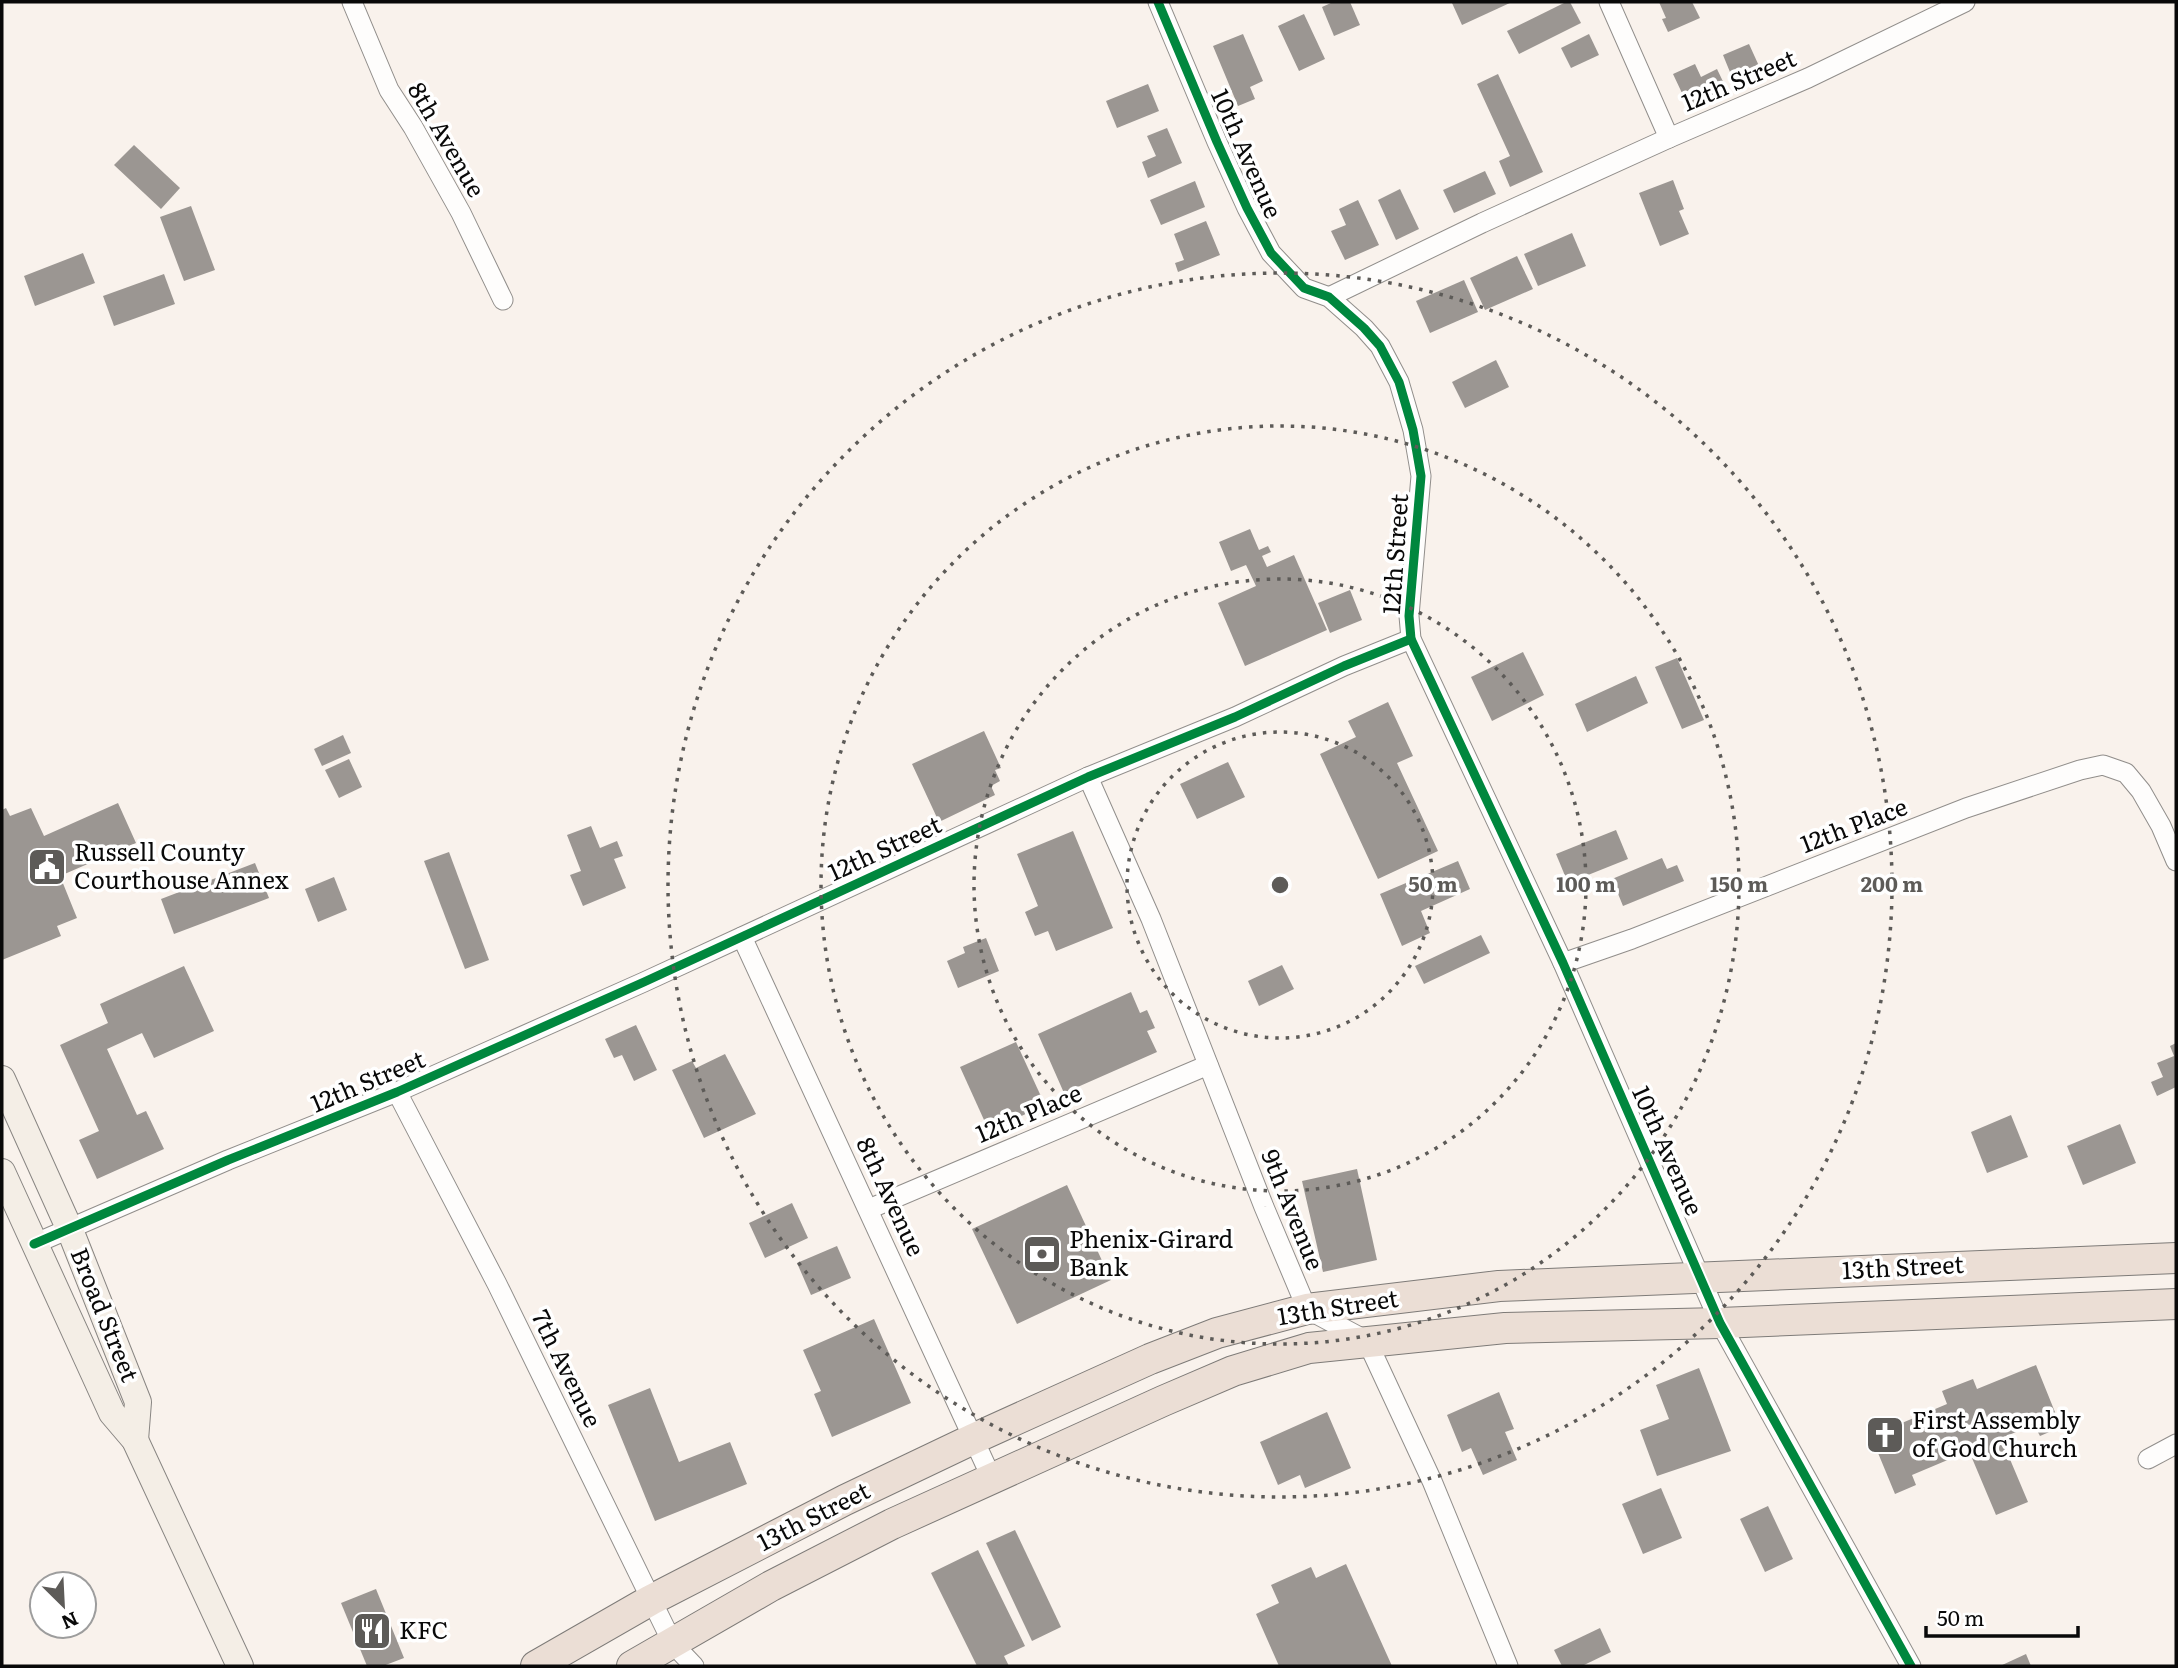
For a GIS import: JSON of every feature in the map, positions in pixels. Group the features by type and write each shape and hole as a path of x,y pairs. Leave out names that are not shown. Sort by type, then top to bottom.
{"main road":[{"name":"Broad Street","path":"2,1079 70,1230 138,1402 135,1440"},
{"name":"Broad Street","path":"2,1172 112,1413 135,1440 240,1666"},
{"name":"13th Street","path":"536,1666 651,1600 845,1500 973,1439 1150,1359 1217,1333 1307,1308 1499,1286 2176,1258"},
{"name":"13th Street","path":"632,1666 771,1586 884,1528 1233,1371 1309,1348 1505,1328 1720,1323 2176,1304"}],"street":[{"name":"8th Avenue","path":"352,2 389,90 413,127 461,214 503,300"},
{"path":"1609,2 1669,138"},
{"name":"12th Street","path":"34,1244 228,1160 397,1092 1088,777 1235,717 1344,666 1411,639 1409,617 1421,476 1413,430 1399,382 1380,346 1329,297 1669,138 1808,78 1965,2"},
{"name":"10th Avenue","path":"1166,4 1242,197 1271,253 1304,288 1329,297"},
{"name":"10th Avenue","path":"1411,639 1563,962 1720,1323 1911,1666"},
{"name":"12th Place","path":"1563,962 1632,939 1992,799 2080,769 2103,765 2126,773 2141,791 2161,826 2176,861"},
{"name":"9th Avenue","path":"1088,777 1151,919 1307,1308 1367,1341"},
{"name":"8th Avenue","path":"742,937 992,1479"},
{"name":"12th Place","path":"869,1209 1208,1065"},
{"name":"7th Avenue","path":"397,1092 497,1284 673,1644 694,1666"},
{"path":"1367,1341 1432,1481 1508,1666"},
{"path":"2148,1459 2176,1444"}],"building":[{"path":"1333,2 1350,2 1360,25 1334,36 1322,7"},
{"path":"1512,2 1462,25 1452,3"},
{"path":"1570,2 1581,23 1519,54 1507,31"},
{"path":"1659,2 1692,2 1700,18 1668,32 1662,19 1666,18"},
{"path":"1304,14 1325,59 1299,71 1278,26"},
{"path":"1243,34 1263,81 1250,87 1255,99 1238,106 1213,46"},
{"path":"1589,34 1599,55 1571,68 1561,48"},
{"path":"1749,44 1759,66 1732,77 1723,55"},
{"path":"1695,64 1701,77 1717,69 1728,92 1690,110 1673,74"},
{"path":"1498,74 1543,172 1510,187 1499,161 1510,156 1477,84"},
{"path":"1148,84 1159,111 1117,128 1106,101"},
{"path":"1167,128 1182,163 1148,178 1142,162 1156,156 1147,136"},
{"path":"134,145 180,188 161,209 114,165"},
{"path":"1485,171 1496,194 1454,213 1443,190"},
{"path":"1673,180 1684,209 1679,211 1689,234 1660,246 1639,193"},
{"path":"1195,181 1205,207 1161,225 1150,200"},
{"path":"1400,189 1419,229 1396,240 1378,200"},
{"path":"1358,200 1379,245 1345,260 1331,231 1346,225 1339,209"},
{"path":"191,206 215,270 184,281 160,217"},
{"path":"1206,221 1220,255 1178,272 1175,263 1184,260 1174,234"},
{"path":"1572,233 1586,266 1538,286 1524,254"},
{"path":"83,253 95,283 35,306 24,276"},
{"path":"1517,256 1533,289 1485,310 1470,278"},
{"path":"164,274 175,304 114,326 103,296"},
{"path":"1464,280 1478,312 1430,333 1416,301"},
{"path":"1496,360 1509,387 1465,408 1452,382"},
{"path":"1250,529 1259,550 1268,546 1271,552 1262,556 1267,567 1294,555 1327,630 1245,666 1218,603 1256,586 1246,565 1231,571 1219,542"},
{"path":"1350,590 1362,620 1330,633 1318,603"},
{"path":"1523,652 1544,695 1492,721 1471,677"},
{"path":"1677,658 1704,720 1682,729 1655,667"},
{"path":"1636,676 1648,703 1587,732 1575,704"},
{"path":"1388,702 1413,756 1397,763 1438,851 1378,879 1320,754 1356,737 1348,721"},
{"path":"984,731 1001,768 995,770 1000,781 991,786 995,795 939,822 912,764"},
{"path":"343,735 351,753 322,766 314,749"},
{"path":"349,759 362,787 339,798 325,770"},
{"path":"1228,762 1245,797 1197,819 1180,784"},
{"path":"118,803 136,843 60,876 77,918 57,926 61,936 2,960 2,810 6,808 10,816 31,808 44,836"},
{"path":"591,826 600,848 617,841 623,856 614,859 626,888 583,906 570,875 581,871 567,835"},
{"path":"1616,830 1628,859 1568,883 1556,854"},
{"path":"1073,831 1113,928 1056,951 1048,931 1035,936 1025,912 1038,906 1017,854"},
{"path":"449,852 489,960 465,969 424,861"},
{"path":"1662,858 1667,869 1677,865 1684,881 1623,906 1612,879"},
{"path":"1458,861 1470,889 1421,911 1430,933 1402,946 1380,894"},
{"path":"255,863 269,898 174,934 161,899"},
{"path":"334,877 347,910 318,922 305,889"},
{"path":"1481,935 1490,953 1424,984 1415,966"},
{"path":"986,938 999,971 958,988 947,961 965,953 963,947"},
{"path":"1282,965 1294,989 1259,1006 1248,981"},
{"path":"184,966 214,1031 154,1058 142,1033 107,1049 137,1115 146,1111 164,1149 97,1179 79,1140 99,1131 60,1045 108,1023 100,1004"},
{"path":"1131,992 1140,1013 1147,1010 1155,1028 1147,1031 1157,1052 1064,1093 1038,1034"},
{"path":"636,1025 657,1070 634,1081 622,1055 614,1058 605,1039"},
{"path":"1016,1042 1045,1105 989,1131 960,1067"},
{"path":"2176,1043 2176,1087 2157,1096 2151,1082 2163,1077 2157,1063 2174,1056 2170,1046"},
{"path":"725,1054 756,1114 704,1138 672,1070 692,1061 696,1068"},
{"path":"2011,1115 2028,1157 1987,1173 1971,1132"},
{"path":"2120,1124 2136,1163 2083,1185 2067,1146"},
{"path":"1357,1169 1377,1260 1323,1272 1302,1181"},
{"name":"Phenix-Girard Bank","path":"1067,1185 1111,1280 1017,1324 972,1229"},
{"path":"792,1203 808,1238 765,1258 749,1223"},
{"path":"837,1246 851,1278 811,1295 797,1263"},
{"path":"874,1319 911,1403 832,1437 814,1394 821,1391 803,1350"},
{"path":"2036,1365 2061,1427 2040,1436 2034,1425 2001,1438 2028,1502 1996,1515 1969,1451 1912,1475 1916,1485 1895,1494 1871,1436 1947,1404 1942,1391 1973,1379 1977,1389"},
{"path":"1699,1368 1731,1451 1657,1476 1640,1430 1669,1419 1656,1385"},
{"path":"650,1388 679,1462 730,1442 747,1484 655,1521 608,1405"},
{"path":"1499,1392 1514,1429 1505,1432 1517,1460 1483,1475 1471,1448 1462,1452 1447,1415"},
{"path":"1327,1412 1351,1468 1305,1488 1300,1475 1278,1485 1260,1442"},
{"path":"1661,1488 1682,1538 1643,1554 1622,1504"},
{"path":"1768,1506 1793,1559 1765,1572 1740,1519"},
{"path":"1015,1530 1061,1627 1032,1641 986,1543"},
{"path":"978,1550 1025,1646 1004,1656 1009,1666 977,1666 931,1573"},
{"path":"1346,1564 1392,1666 1279,1666 1256,1614 1279,1603 1271,1585 1311,1567 1316,1578"},
{"name":"KFC","path":"376,1589 404,1658 383,1666 367,1666 341,1603"},
{"path":"1600,1628 1611,1652 1582,1666 1562,1666 1554,1650"},
{"path":"2026,1654 2031,1666 2000,1666"}],"cycle path":[{"path":"1158,2 1217,142 1271,253 1304,288 1329,297 1364,328 1380,346 1399,382 1413,430 1421,476 1409,616 1411,639 1563,963 1720,1323 1911,1666"},
{"path":"34,1244 228,1160 397,1092 644,982 1088,777 1235,717 1344,666 1411,639"}],"place":[{"name":"Russell County Courthouse Annex","path":"47,867"},
{"name":"Phenix-Girard Bank","path":"1042,1254"},
{"name":"First Assembly of God Church","path":"1885,1435"},
{"name":"KFC","path":"372,1631"}]}
